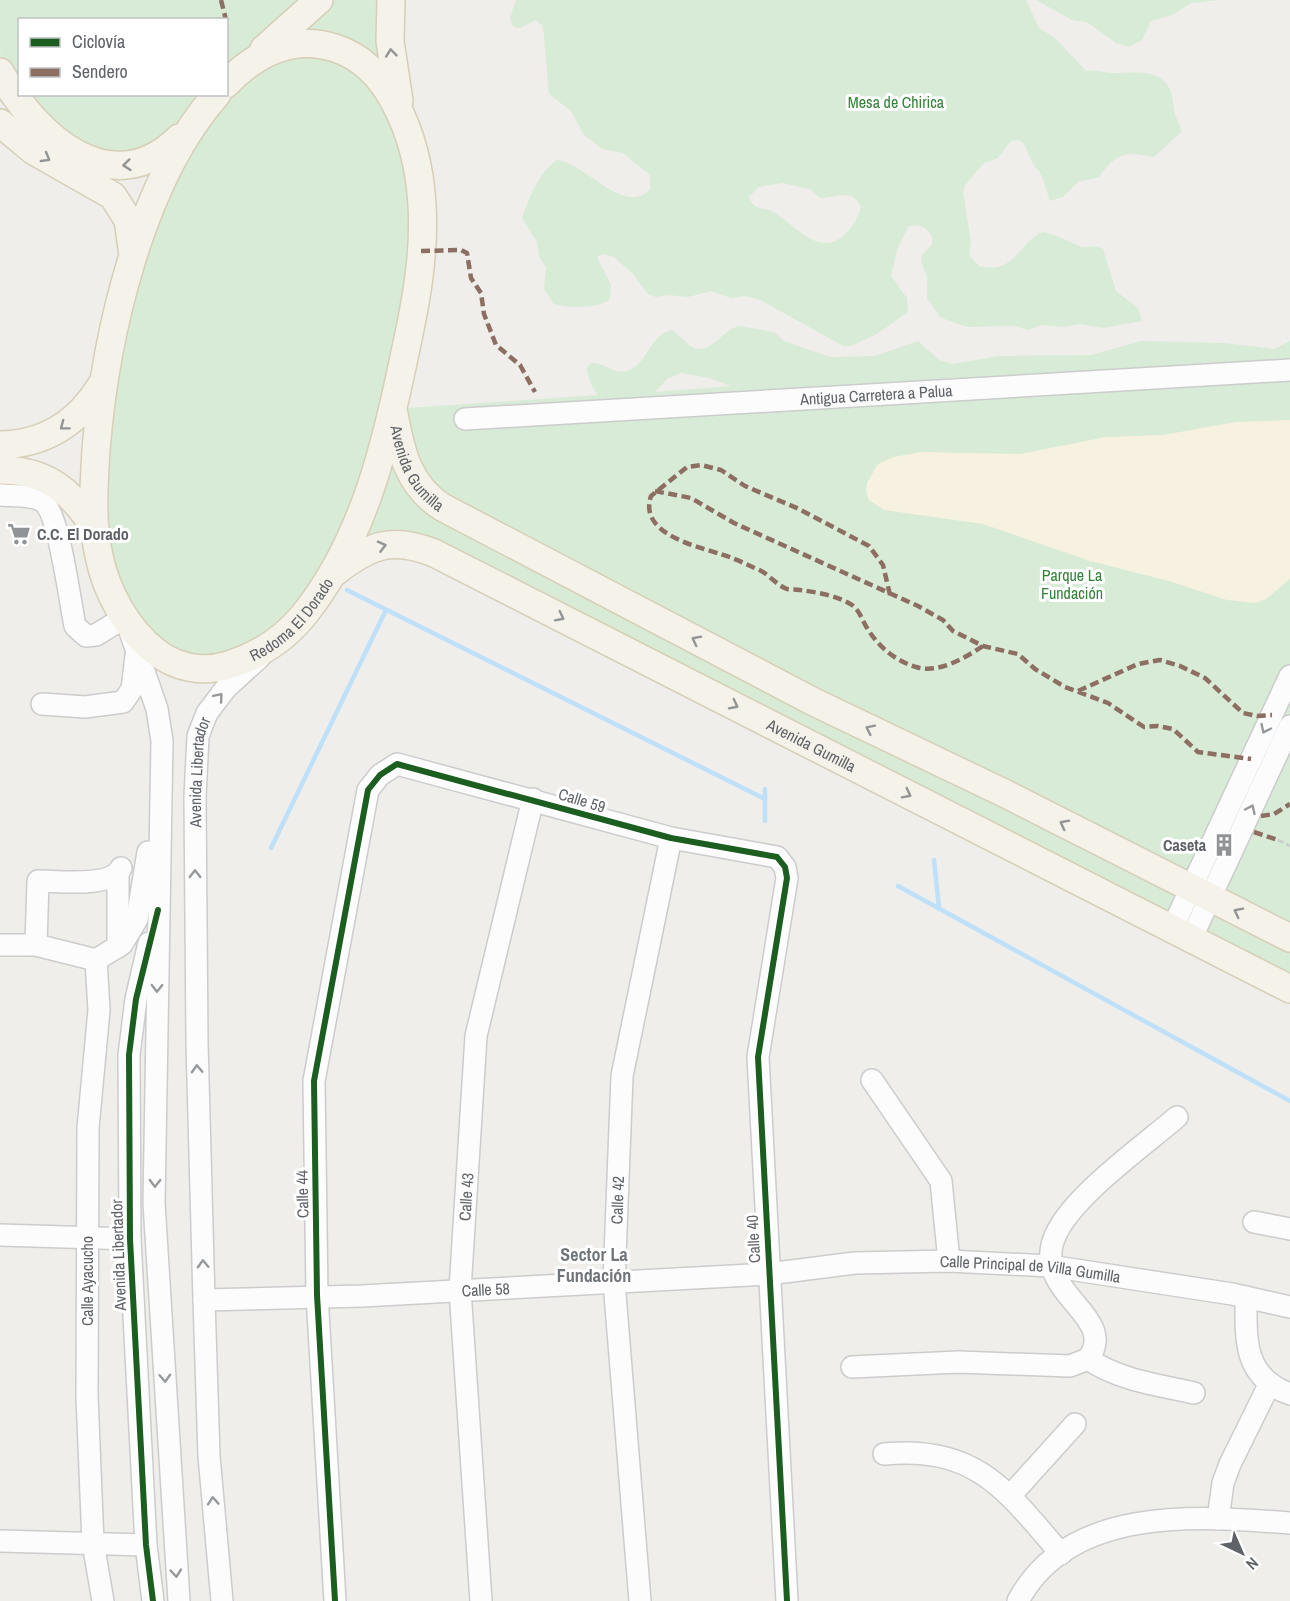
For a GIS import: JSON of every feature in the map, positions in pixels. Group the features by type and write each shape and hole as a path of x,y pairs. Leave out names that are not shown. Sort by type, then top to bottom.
{"main road":[{"path":"252,60 319,0"},
{"path":"391,0 392,64 396,89 408,131"},
{"name":"Redoma El Dorado","path":"215,96 193,124 165,175 134,260 103,383 94,486 99,557 105,576 125,617 157,653 194,669 221,667 269,647 291,628 332,574 369,491 393,409 410,329 422,238 420,182 408,131 387,88 362,61 341,50 321,45 301,44 282,47 252,60 228,82"},
{"path":"0,72 22,106 51,135 76,153 104,165 128,166 158,156 193,124"},
{"path":"0,123 34,151 113,196 128,220 134,260"},
{"path":"0,445 30,443 57,432 92,401 103,383"},
{"name":"Avenida Gumilla","path":"393,409 403,459 410,474 425,494 442,507 804,696 1290,938"},
{"path":"0,470 32,473 52,481 76,501 96,530"},
{"name":"Avenida Gumilla","path":"332,574 364,551 381,545 407,544 434,554 1290,989"}],"street":[{"name":"Antigua Carretera a Palua","path":"465,419 1290,370"},
{"path":"0,495 41,500 49,508 58,536 75,626 80,632 86,636 96,635 125,617"},
{"name":"Avenida Libertador","path":"125,617 159,723 162,741 154,1203 179,1601"},
{"name":"Avenida Libertador","path":"222,1601 209,1456 196,1043 195,797 198,736 214,701 291,628"},
{"path":"42,704 85,707 123,702 132,689 136,652"},
{"path":"1181,934 1290,676"},
{"path":"1200,893 1290,726"},
{"name":"Calle 59","path":"368,790 380,775 397,764 533,799 601,821 671,838 777,857 785,867 787,878"},
{"path":"0,945 36,945 96,960 122,944 137,919 144,889 150,828 161,784"},
{"name":"Calle 44","path":"335,1601 317,1295 314,1081 368,790"},
{"name":"Calle 43","path":"481,1601 460,1290 476,1036 533,799"},
{"name":"Calle 42","path":"640,1601 614,1282 622,1076 671,838"},
{"path":"36,945 38,881 101,881 119,870 118,947"},
{"name":"Calle 40","path":"787,878 758,1057 787,1601"},
{"name":"Avenida Libertador","path":"153,1601 146,1545 130,1239 129,1055 138,990 158,910"},
{"name":"Calle Ayacucho","path":"96,960 99,1010 88,1128 87,1396 93,1543 103,1601"},
{"path":"872,1080 941,1181 949,1261"},
{"path":"852,1367 958,1362 1070,1366 1088,1359 1095,1342 1094,1327 1086,1314 1064,1291 1050,1266 1055,1236 1078,1205 1177,1117"},
{"path":"1254,1222 1290,1229"},
{"path":"0,1235 130,1239"},
{"name":"Calle Principal de Villa Gumilla","path":"768,1274 855,1263 949,1261 1050,1266 1246,1297 1290,1308"},
{"name":"Calle 58","path":"204,1300 317,1295 362,1296 768,1274"},
{"path":"1246,1297 1248,1348 1255,1366 1269,1385 1290,1394"},
{"path":"1088,1359 1102,1369 1118,1375 1194,1393"},
{"path":"1218,1519 1223,1483 1230,1464 1269,1385"},
{"path":"1010,1496 1075,1424"},
{"path":"885,1454 914,1451 966,1464 993,1480 1010,1496 1061,1554"},
{"path":"1018,1601 1038,1572 1061,1554 1097,1533 1136,1522 1218,1519 1290,1523"},
{"path":"0,1541 146,1545"}],"path":[{"path":"1278,840 1290,846"}],"green space":[{"path":"0,0 319,0 269,46 321,0 390,0 391,63 403,119 375,71 350,53 319,43 286,44 271,49 253,59 228,83 228,18 18,18 18,96 216,96 182,137 166,151 138,164 118,167 104,165 58,142 17,101 1,73"},
{"name":"Mesa de Chirica","path":"516,0 1026,0 1039,28 1056,39 1086,71 1147,73 1163,80 1172,96 1181,132 1154,157 1123,155 1110,164 1099,177 1078,182 1063,197 1050,201 1041,174 1033,164 1024,144 1019,140 1011,141 998,158 984,163 965,185 963,192 971,241 969,255 979,266 1002,266 1035,236 1043,232 1084,247 1101,248 1116,291 1138,308 1142,321 1103,328 1079,324 1065,327 1042,325 1028,330 1014,326 967,327 947,320 940,317 927,298 927,276 921,262 922,255 932,244 932,237 923,227 917,225 909,226 898,247 891,276 907,298 908,312 877,334 851,346 843,346 760,300 746,296 731,298 711,291 688,297 669,295 655,297 648,294 633,274 614,257 603,254 597,257 611,285 610,299 599,305 583,307 554,304 544,289 546,268 539,256 537,242 522,218 531,194 545,171 557,160 568,163 617,193 629,197 640,196 650,189 650,175 623,153 602,149 584,135 571,111 549,94 543,26 536,20 520,28 513,27 510,18","holes":["782,183 810,189 820,198 849,196 861,207 850,229 835,241 825,243 808,237 775,213 753,205 749,197 759,187"]},
{"path":"1036,0 1220,0 1191,3 1172,15 1151,21 1142,40 1129,47 1116,43 1087,22 1072,20"},
{"path":"339,54 393,109 418,237 356,514 279,634 195,664 129,614 99,516 130,286 208,111 224,96 228,96 228,92 266,57"},
{"name":"Parque La Fundación","path":"739,326 774,332 784,341 830,357 875,356 918,341 939,360 953,364 998,356 1091,355 1141,341 1224,343 1274,349 1290,341 1290,938 442,507 393,409 598,395 588,376 587,368 591,363 601,364 622,372 627,371 640,362 653,343 664,333 672,330 690,346 697,349 710,346","holes":["681,373 709,378 731,386 655,392 667,379"]},
{"path":"389,435 407,474 1189,889 1171,927 468,568 350,547"},
{"path":"1211,900 1290,941 1290,987 1193,938"}],"sand":[{"path":"1290,420 1290,579 1265,600 1255,603 1227,600 1169,581 1090,561 983,524 884,510 869,500 866,492 867,483 878,464 893,457 922,452 1020,454 1106,437 1163,435 1236,422"}],"waterway":[{"path":"347,590 765,799"},
{"path":"271,848 386,610"},
{"path":"765,789 765,821"},
{"path":"934,860 939,908"},
{"path":"898,886 1290,1101"}],"marked path":[{"path":"221,0 226,18"},
{"path":"421,251 461,250 467,253 471,278 481,293 484,314 496,345 520,365 535,392"},
{"path":"890,595 883,565 869,546 799,509 745,486 721,470 701,465 687,467 651,496 649,510 654,522 664,531 677,539 732,558 761,571 787,589 820,593 847,602 857,610 871,635 882,647 894,657 908,664 924,669 942,667 960,660 983,646"},
{"path":"655,491 691,498 734,523 918,606 943,620 953,631 983,646 1018,654 1035,669 1065,687 1108,703 1144,727 1158,726 1173,729 1198,752 1251,759"},
{"path":"1078,691 1138,664 1160,660 1180,666 1205,678 1243,713 1257,716 1272,715"},
{"path":"1261,816 1274,814 1290,804"},
{"path":"1254,832 1278,840"}],"cycle path":[{"path":"335,1601 317,1295 314,1081 368,790 380,775 397,764 671,838 777,857 785,867 787,878 758,1057 787,1601"},
{"path":"153,1601 146,1545 130,1239 129,1055 136,999 158,910"}],"place":[{"name":"C.C. El Dorado","path":"19,534"},
{"name":"Caseta","path":"1224,845"}],"district":[{"name":"Sector La Fundación","path":"594,1264"}]}
